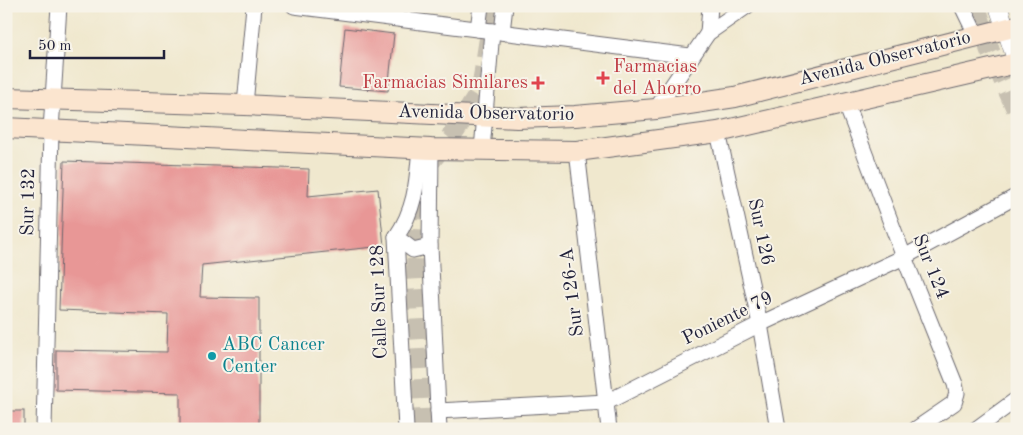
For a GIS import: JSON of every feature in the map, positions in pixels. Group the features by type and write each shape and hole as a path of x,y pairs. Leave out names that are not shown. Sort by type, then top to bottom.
{"main road":[{"name":"Avenida Observatorio","path":"6,98 245,105 484,116 575,116 656,110 735,97 1011,28"},
{"name":"Avenida Observatorio","path":"6,128 425,148 577,150 718,132 846,104 1017,62"}],"street":[{"name":"Sur 132","path":"44,429 51,130 59,6"},
{"path":"245,105 254,6"},
{"path":"294,6 690,56"},
{"path":"481,6 492,31 482,150"},
{"path":"492,31 502,32 505,6"},
{"path":"708,33 710,6"},
{"path":"656,110 690,56 708,33 747,6"},
{"path":"962,6 976,37"},
{"path":"998,6 1011,28 1017,62"},
{"name":"Sur 124","path":"846,104 957,393 954,403 916,429"},
{"name":"Sur 126","path":"718,132 760,324 778,429"},
{"path":"425,148 439,429"},
{"name":"Calle Sur 128","path":"406,429 396,236 407,220 412,205 425,148"},
{"name":"Sur 126-A","path":"577,150 609,429"},
{"name":"Poniente 79","path":"438,411 607,402 760,324 904,257 1017,196"},
{"path":"396,236 413,250 430,246"},
{"path":"976,429 1017,400"}],"building":[{"path":"345,28 394,34 388,91 339,87"},
{"path":"64,161 309,169 308,196 378,189 384,246 202,265 200,297 259,298 259,429 180,429 180,393 56,390 56,350 167,352 168,314 59,310"},
{"path":"6,411 24,411 24,429 6,429"}],"tunnel":[{"path":"424,429 416,272 419,198 423,177 430,162 456,130 481,90 494,6"},
{"path":"976,6 990,51 1017,111"}],"place":[{"name":"Farmacias del Ahorro","path":"603,78"},
{"name":"Farmacias Similares","path":"538,83"},
{"name":"ABC Cancer Center","path":"212,356"}]}
